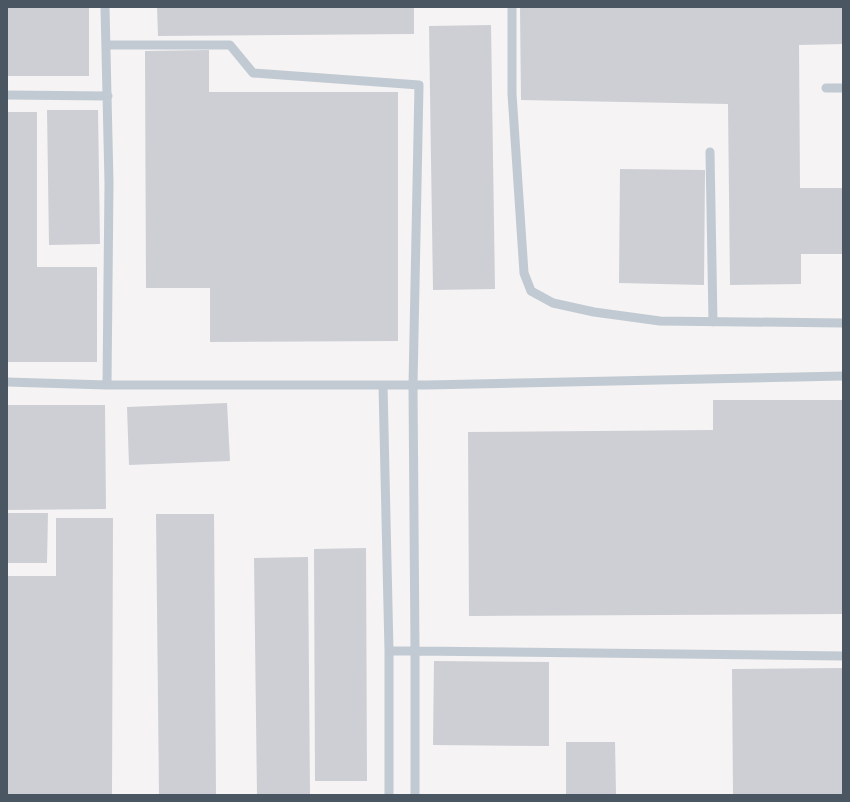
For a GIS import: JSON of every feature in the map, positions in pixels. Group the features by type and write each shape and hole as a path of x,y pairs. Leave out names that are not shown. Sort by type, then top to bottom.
{"lane":[{"path":"105,7 109,191 107,385"},
{"path":"512,7 512,94 524,273 531,291 553,303 594,312 660,322 843,323"},
{"path":"106,45 230,45 253,73 419,85 413,385 415,795"},
{"path":"826,88 843,88"},
{"path":"7,95 108,96"},
{"path":"710,152 713,322"},
{"path":"7,382 107,385 427,385 843,376"},
{"path":"383,385 389,651 389,795"},
{"path":"389,651 843,656"}],"building":[{"path":"7,7 89,7 89,76 7,76"},
{"path":"157,7 414,7 414,34 158,36"},
{"path":"520,7 843,7 843,44 799,45 800,188 843,188 843,254 801,254 801,284 730,285 728,104 521,100"},
{"path":"491,25 495,289 433,290 429,26"},
{"path":"209,50 209,92 398,92 398,341 210,342 210,288 146,288 145,51"},
{"path":"47,110 98,110 100,244 49,245"},
{"path":"7,112 37,112 37,267 97,267 97,362 7,362"},
{"path":"620,169 705,170 704,285 619,283"},
{"path":"713,400 843,400 843,614 469,616 468,432 713,430"},
{"path":"227,403 230,461 129,465 127,407"},
{"path":"7,405 105,405 106,509 7,510"},
{"path":"7,513 48,513 47,563 7,563"},
{"path":"156,514 214,514 216,795 159,795"},
{"path":"56,518 113,518 112,795 8,795 8,576 56,576"},
{"path":"366,548 367,781 315,781 314,549"},
{"path":"308,557 310,795 257,795 254,558"},
{"path":"434,661 549,662 549,746 433,745"},
{"path":"843,668 843,795 733,795 732,669"},
{"path":"566,742 615,742 616,795 566,795"}]}
